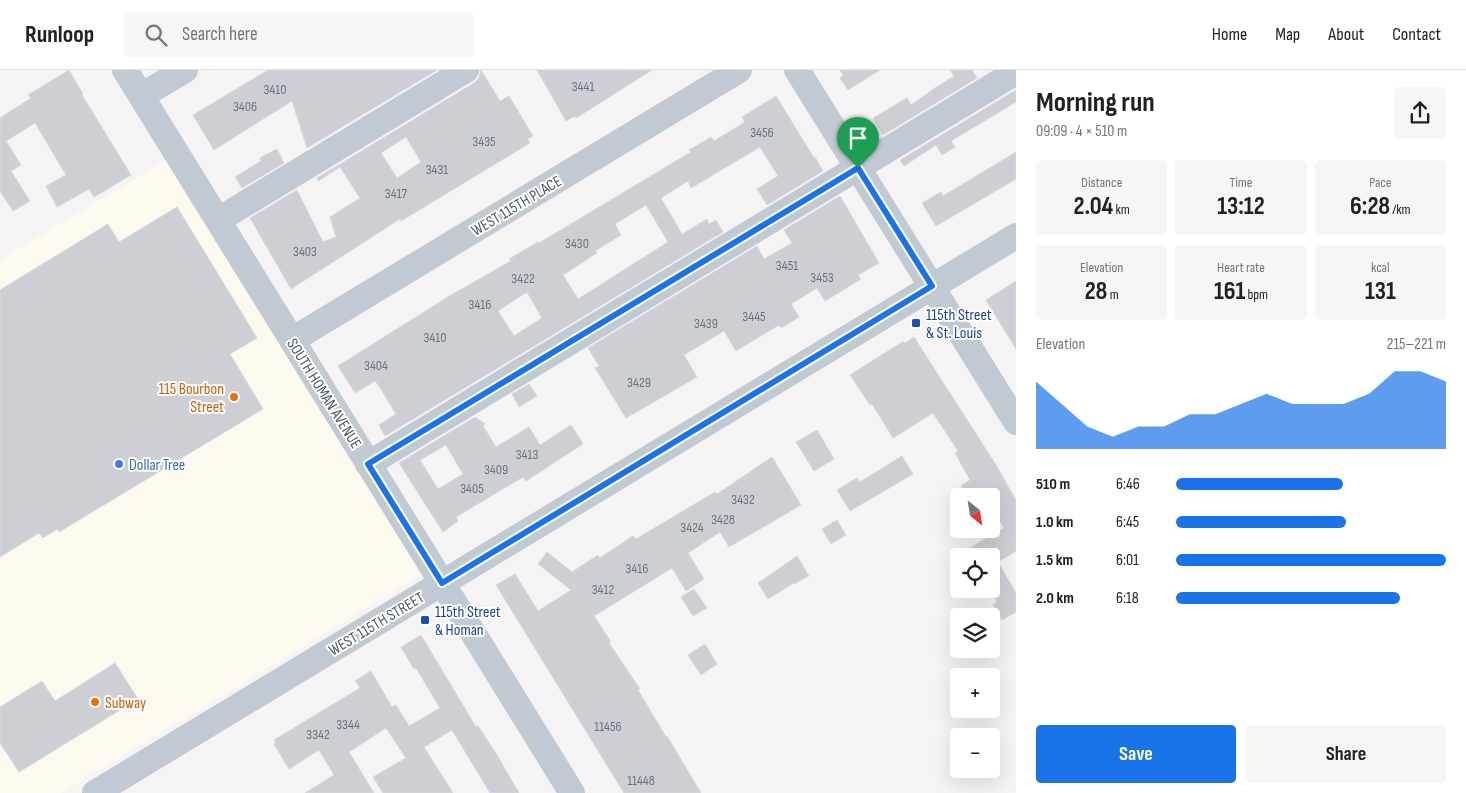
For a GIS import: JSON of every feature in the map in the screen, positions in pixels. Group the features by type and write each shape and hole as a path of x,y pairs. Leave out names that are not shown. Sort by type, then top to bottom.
{"street":[{"name":"SOUTH HOMAN AVENUE","path":"125,70 572,793"},
{"path":"141,96 184,70"},
{"path":"218,220 466,70"},
{"name":"WEST 115TH PLACE","path":"292,340 739,70"},
{"path":"797,70 1016,422"},
{"path":"368,464 1016,72"},
{"name":"WEST 115TH STREET","path":"95,793 1016,236"}],"shaded area":[{"path":"173,156 423,574 62,793 0,793 0,260"}],"building":[{"path":"69,70 82,95 131,175 94,197 89,189 57,207 46,186 66,175 35,123 6,141 21,165 11,171 30,201 13,211 0,191 0,118 31,98 28,95"},
{"path":"268,70 437,70 307,148 292,101 214,150 193,115"},
{"path":"481,70 500,101 509,96 533,136 528,139 530,143 401,221 400,219 291,289 250,218 297,190 323,242 336,237 330,217 360,198 340,167 318,181 317,178 474,83 479,78","holes":["406,137 421,162 397,178 381,153"]},
{"path":"537,70 652,70 576,118 575,116 566,121"},
{"path":"840,70 880,70 848,90 840,78 843,75"},
{"path":"950,70 972,70 977,78 883,135 873,118 907,98 911,105 954,76"},
{"path":"1016,90 1016,102 951,141 955,147 942,155 936,145 904,166 900,160"},
{"path":"776,96 823,171 767,205 757,189 778,176 760,147 691,188 688,181 661,198 682,234 707,219 709,224 716,220 723,232 385,436 379,425 396,414 379,386 375,381 355,393 338,366 451,295 511,261 509,259 691,152 689,150 711,137 714,141 745,122 742,117","holes":["646,205 668,242 578,299 563,275 597,253 595,251 621,235 615,224","527,292 542,318 514,336 498,311"]},
{"path":"277,149 284,163 242,188 235,177 261,161 260,158"},
{"path":"1016,152 1016,179 936,226 922,203 941,192 943,196"},
{"path":"840,196 879,263 858,275 861,279 825,301 817,288 791,304 799,317 781,328 779,325 736,351 724,331 684,355 697,377 626,418 595,368 599,366 588,348 757,246 764,259 792,243 784,230"},
{"path":"177,207 257,338 230,354 263,409 59,532 57,529 43,538 39,533 0,557 0,290 108,224 119,242"},
{"path":"1016,281 1016,349 986,300"},
{"path":"914,337 996,465 1016,500 1016,551 1000,561 1000,548 970,548 987,538 1000,538 1000,530 1004,528 1000,522 1000,488 962,488 961,486 970,480 955,453 958,451 933,413 893,438 872,404 870,405 850,375 904,341 905,343"},
{"path":"529,384 537,396 519,407 512,394"},
{"path":"475,417 485,424 483,426 496,447 529,427 540,445 571,425 583,444 526,481 523,477 456,517 458,521 443,532 399,463","holes":["446,445 463,474 438,489 420,460"]},
{"path":"817,430 834,459 814,471 796,442"},
{"path":"902,456 913,474 850,511 837,490 857,478 860,482"},
{"path":"772,457 801,505 729,547 720,532 688,553 704,579 686,591 672,568 594,616 611,642 609,643 640,689 638,690 701,793 624,793 496,585 515,574 538,611 571,590 538,564 547,552 572,572 598,555 600,558 633,536 636,539 715,492 717,494"},
{"path":"837,520 846,535 831,544 822,529"},
{"path":"797,556 809,576 768,599 758,583"},
{"path":"1000,565 1016,593 1016,612 1002,620 1000,608 995,608 993,605 997,602 994,598 1000,598"},
{"path":"694,589 707,608 693,616 681,597"},
{"path":"421,635 476,727 478,726 497,755 519,793 490,793 452,730 424,747 453,793 383,793 373,777 406,758 386,728 349,752 374,793 305,793 334,775 319,750 289,769 274,744 276,743 274,740 360,688 355,681 371,671 392,707 396,705 409,726 440,708 401,647"},
{"path":"705,644 717,664 701,675 688,655"},
{"path":"115,663 138,699 19,772 0,743 0,707 42,681 55,701"}],"place":[{"name":"115th Street & St. Louis","path":"916,323"},
{"name":"115 Bourbon Street","path":"234,397"},
{"name":"Dollar Tree","path":"119,464"},
{"name":"115th Street & Homan","path":"425,620"},
{"name":"Subway","path":"95,702"}],"route":[{"path":"858,168 932,286 442,583 368,464 858,168"}]}
